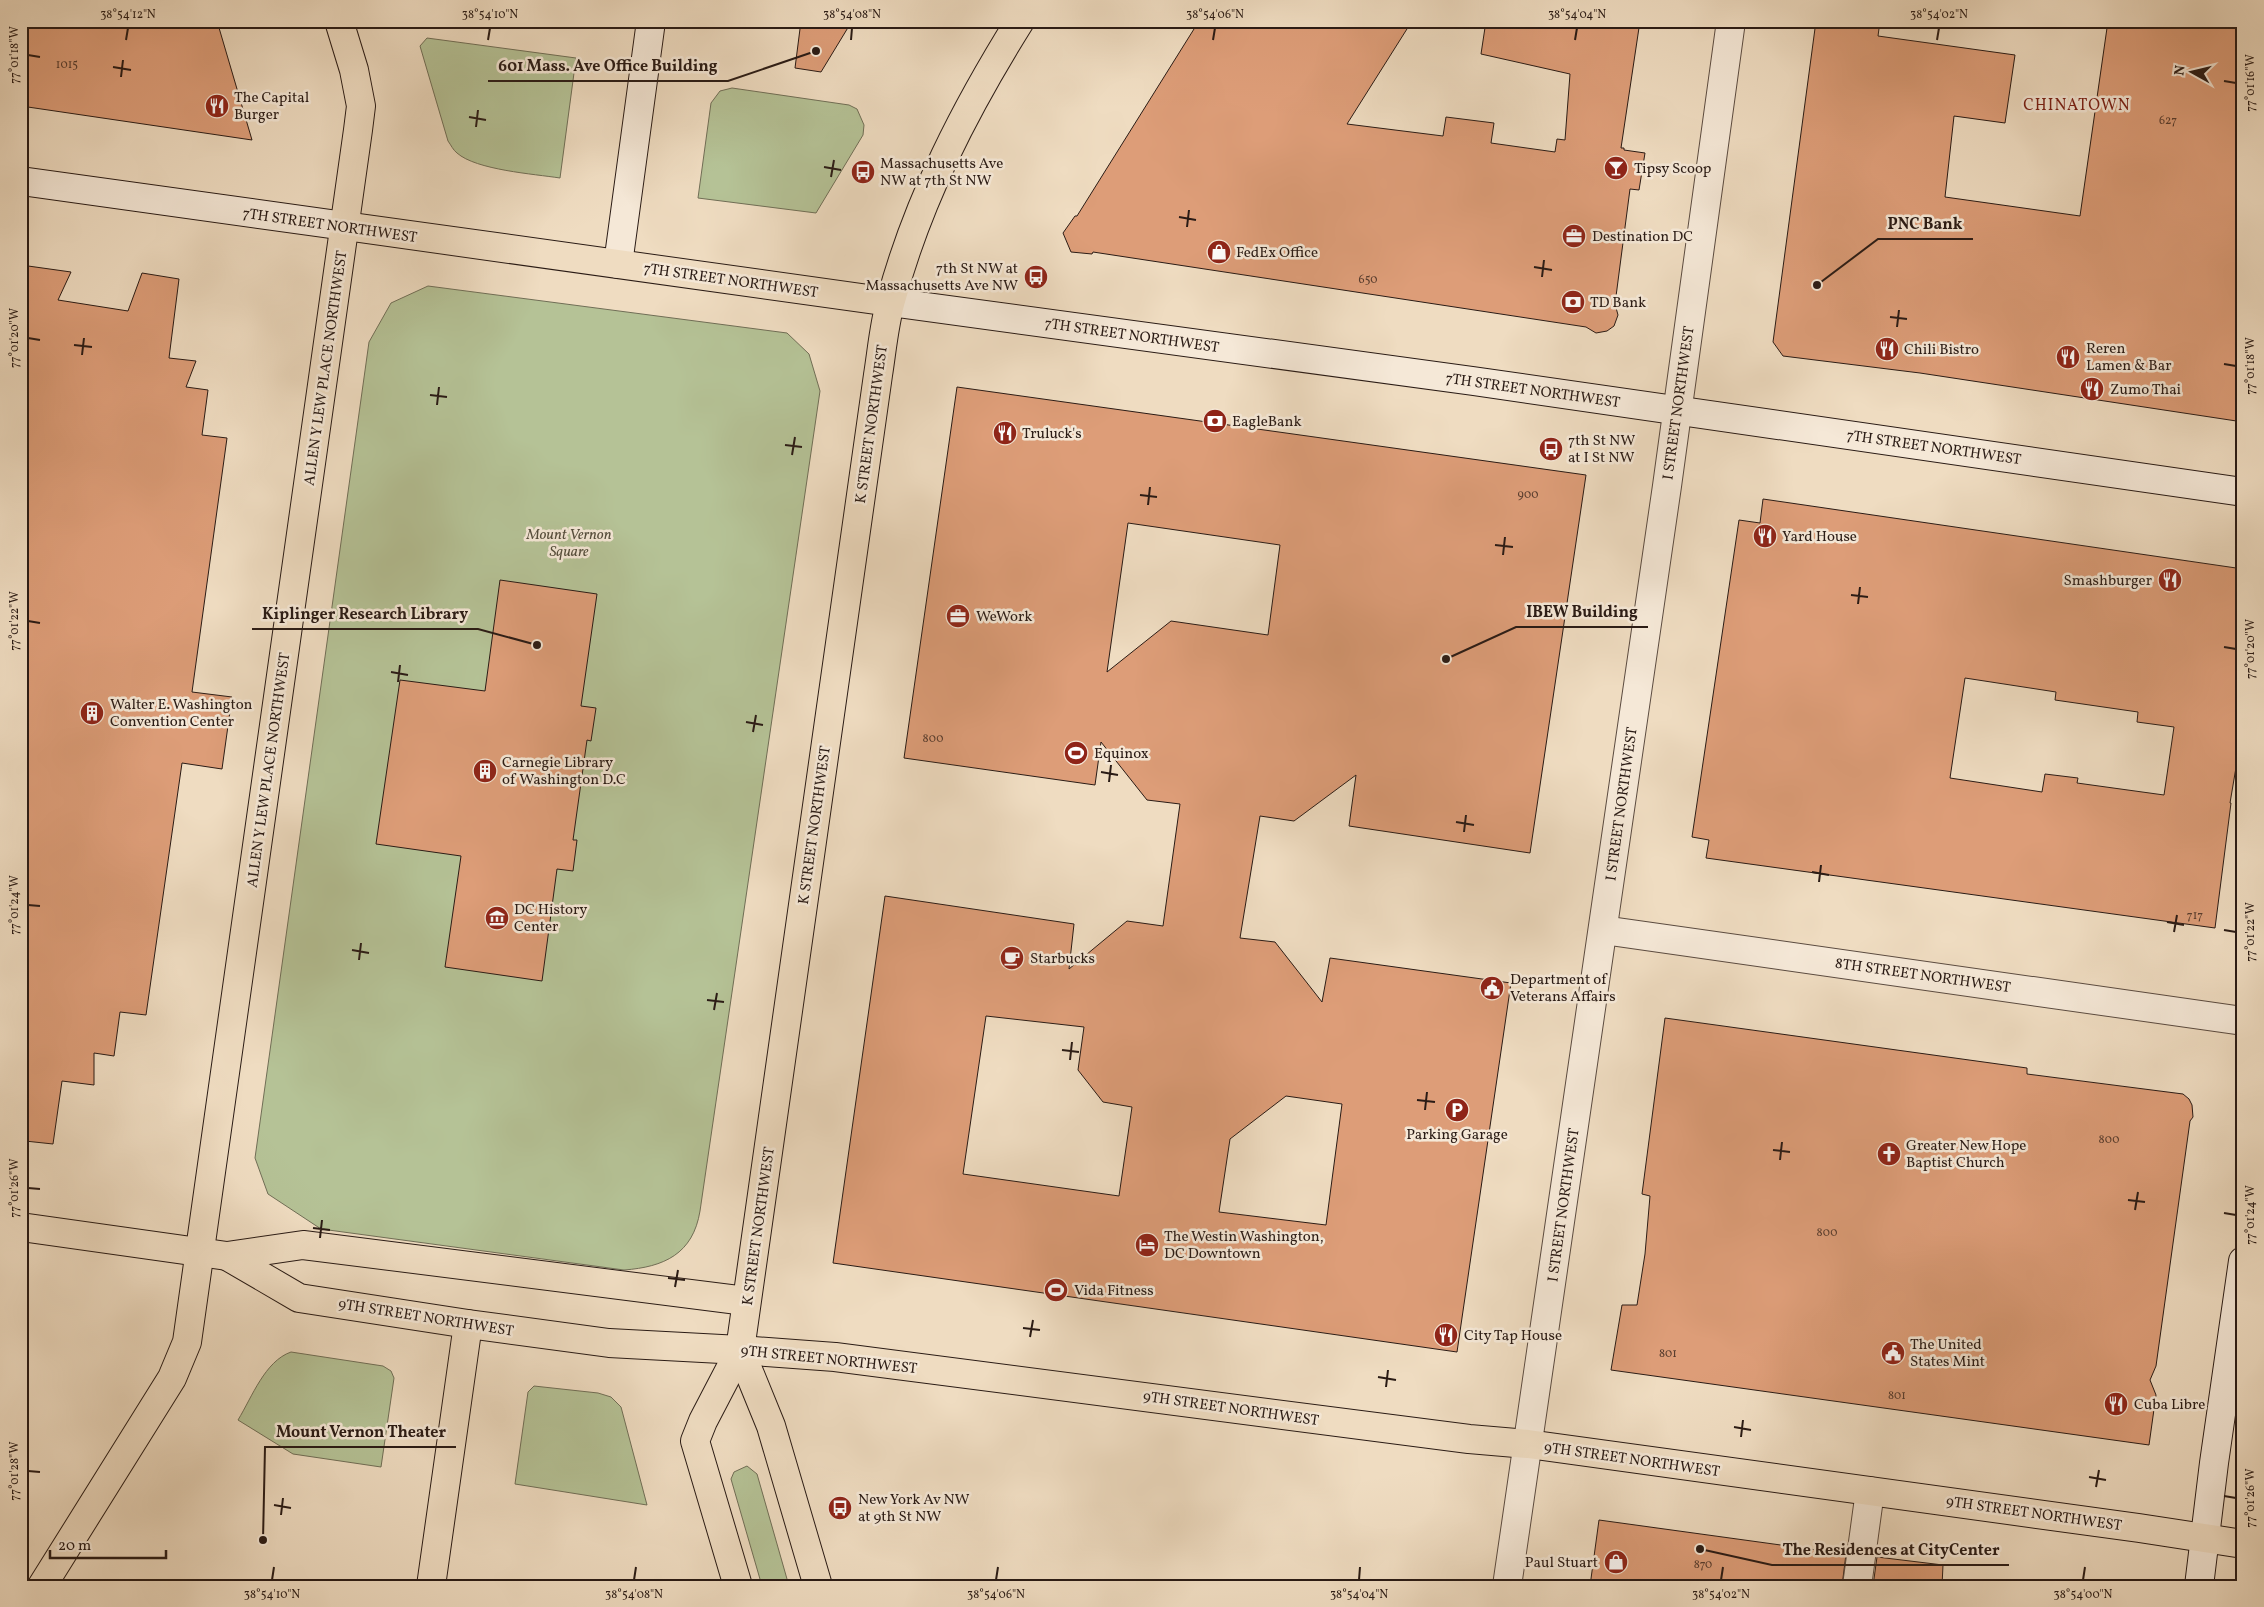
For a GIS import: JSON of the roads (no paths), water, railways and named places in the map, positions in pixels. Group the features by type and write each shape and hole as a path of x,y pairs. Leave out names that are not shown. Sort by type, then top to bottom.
{"main road":[{"name":"ALLEN Y LEW PLACE NORTHWEST","path":"42,1586 172,1378 181,1360 214,1255 361,106 354,70 339,21"},
{"name":"K STREET NORTHWEST","path":"740,1350 878,375 890,302 915,224 936,174 986,76 1020,21"},
{"name":"7TH STREET NORTHWEST","path":"345,226 890,302"},
{"name":"9TH STREET NORTHWEST","path":"21,1227 214,1255 302,1245 746,1302"},
{"name":"9TH STREET NORTHWEST","path":"214,1255 299,1298 468,1324 609,1343 835,1357 1469,1439 1528,1444 2243,1544"},
{"path":"431,1586 468,1324"},
{"path":"738,1586 695,1441 703,1421 740,1350"},
{"path":"740,1350 771,1426 818,1586"}],"street":[{"path":"618,264 652,21"},
{"name":"I STREET NORTHWEST","path":"1507,1586 1678,410 1731,21"},
{"name":"7TH STREET NORTHWEST","path":"21,182 345,226"},
{"name":"7TH STREET NORTHWEST","path":"890,302 1678,410 2243,492"},
{"name":"8TH STREET NORTHWEST","path":"1603,930 2243,1021"},
{"path":"2199,1586 2243,1261"},
{"path":"1857,1586 1870,1491"}],"place":[{"name":"601 Mass. Ave Office Building","path":"816,51"},
{"name":"The Capital Burger","path":"217,106"},
{"name":"Tipsy Scoop","path":"1616,168"},
{"name":"Massachusetts Ave NW at 7th St NW","path":"863,172"},
{"name":"Destination DC","path":"1574,236"},
{"name":"FedEx Office","path":"1219,252"},
{"name":"7th St NW at Massachusetts Ave NW","path":"1036,277"},
{"name":"PNC Bank","path":"1817,285"},
{"name":"TD Bank","path":"1573,302"},
{"name":"Chili Bistro","path":"1887,349"},
{"name":"Reren Lamen & Bar","path":"2068,357"},
{"name":"Zumo Thai","path":"2092,389"},
{"name":"EagleBank","path":"1215,421"},
{"name":"Truluck's","path":"1005,433"},
{"name":"7th St NW at I St NW","path":"1551,449"},
{"name":"Yard House","path":"1765,536"},
{"name":"Smashburger","path":"2170,580"},
{"name":"WeWork","path":"958,616"},
{"name":"Kiplinger Research Library","path":"537,645"},
{"name":"IBEW Building","path":"1446,659"},
{"name":"Walter E. Washington Convention Center","path":"92,713"},
{"name":"Equinox","path":"1076,753"},
{"name":"Carnegie Library of Washington D.C","path":"485,771"},
{"name":"DC History Center","path":"497,918"},
{"name":"Starbucks","path":"1012,958"},
{"name":"Department of Veterans Affairs","path":"1492,988"},
{"name":"Parking Garage","path":"1457,1110"},
{"name":"Greater New Hope Baptist Church","path":"1889,1154"},
{"name":"The Westin Washington, DC Downtown","path":"1147,1245"},
{"name":"Vida Fitness","path":"1056,1290"},
{"name":"City Tap House","path":"1446,1335"},
{"name":"The United States Mint","path":"1893,1353"},
{"name":"Cuba Libre","path":"2116,1404"},
{"name":"New York Av NW at 9th St NW","path":"840,1508"},
{"name":"Mount Vernon Theater","path":"263,1540"},
{"name":"The Residences at CityCenter","path":"1700,1549"},
{"name":"Paul Stuart","path":"1616,1562"}],"district":[{"name":"CHINATOWN","path":"2077,104"}],"park label":[{"name":"Mount Vernon Square","path":"569,542"}]}
